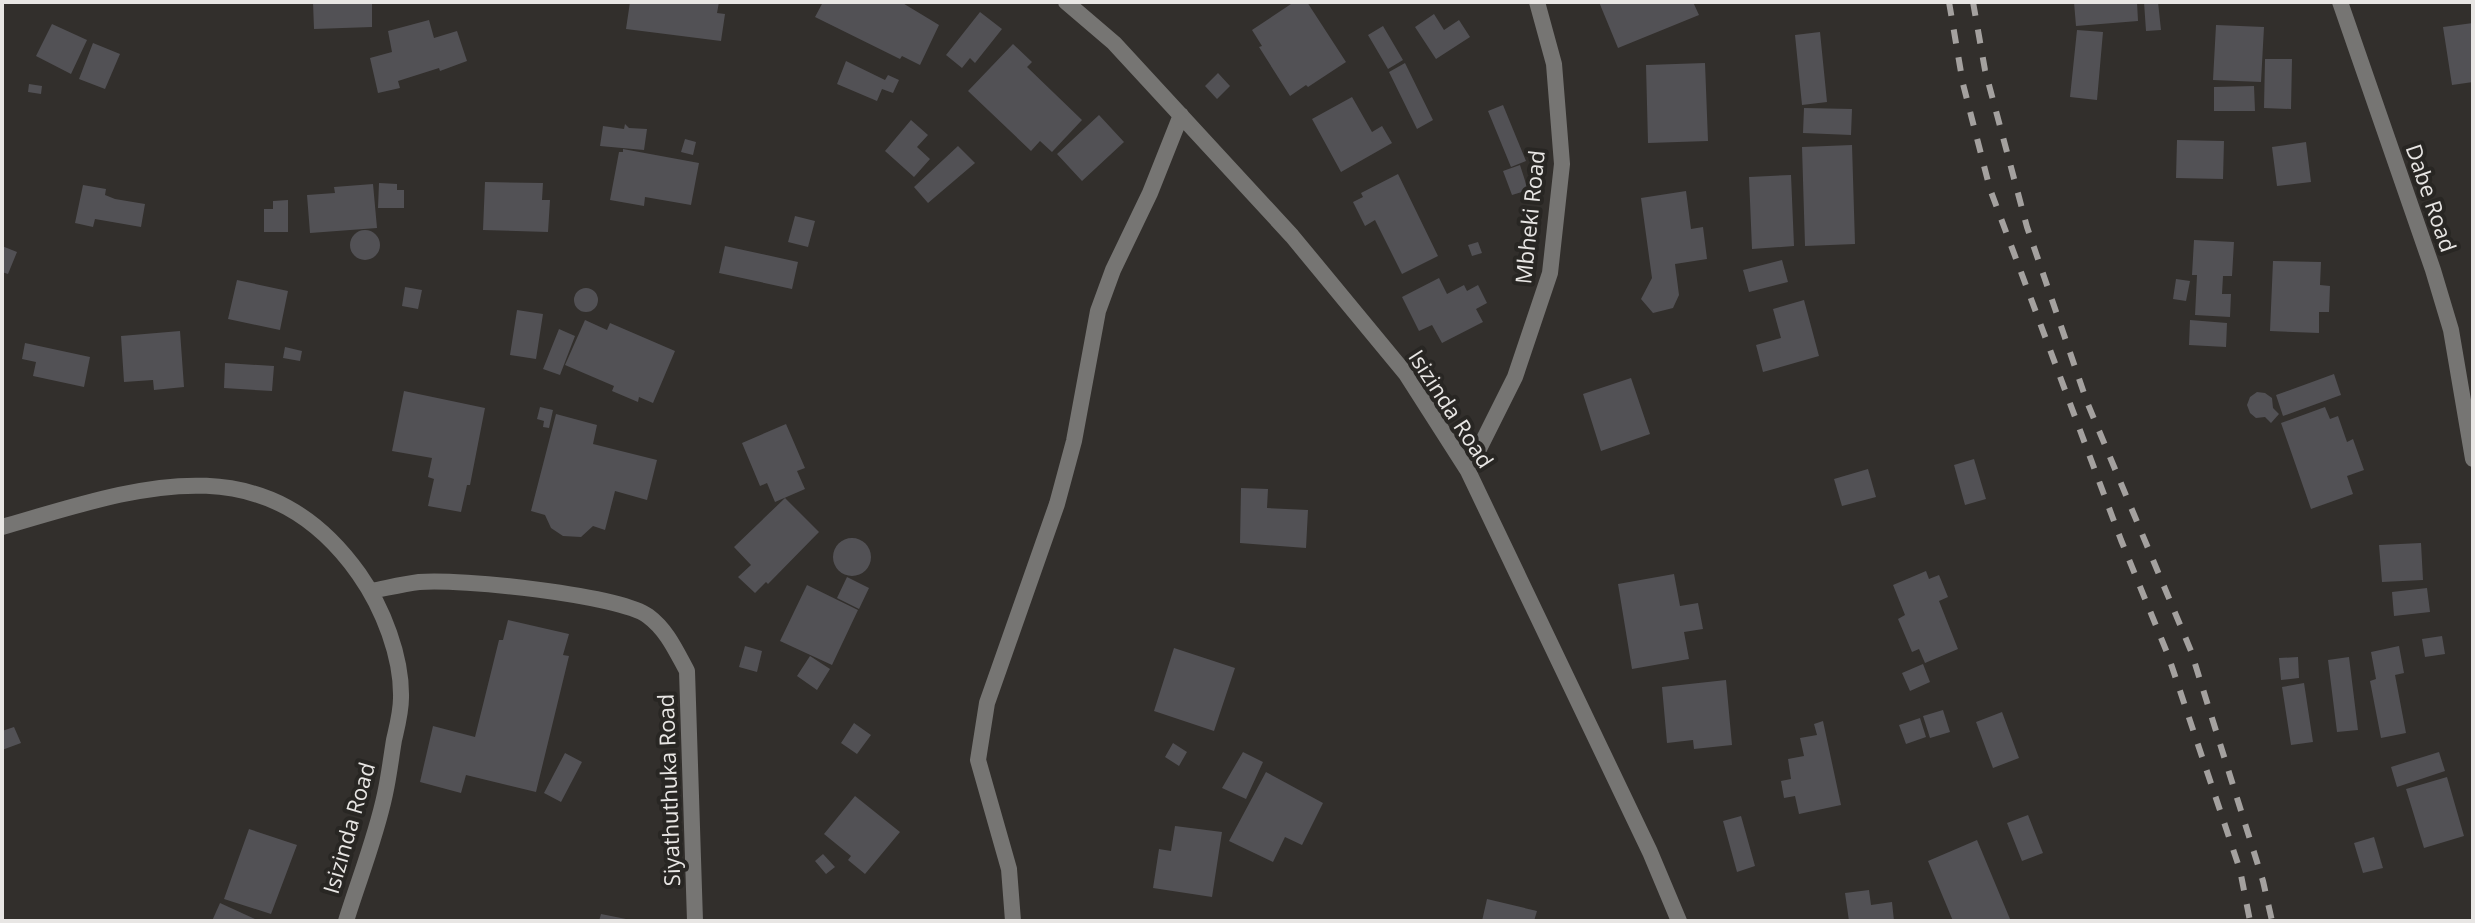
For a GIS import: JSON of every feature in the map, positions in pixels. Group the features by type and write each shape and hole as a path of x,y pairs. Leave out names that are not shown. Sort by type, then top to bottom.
{"street":[{"name":"Isizinda Road","path":"1066,2 1114,43 1292,236 1406,374 1468,471 1643,838 1679,921"},
{"name":"Mbheki Road","path":"1468,471 1515,377 1550,273 1562,164 1554,64 1537,2"},
{"name":"Dabe Road","path":"2340,2 2451,330 2473,459"},
{"path":"1013,921 1009,869 978,760 987,703 1057,504 1074,441 1098,311 1181,115"},
{"name":"Isizinda Road","path":"2,527 126,491 180,485 225,487 273,499 326,535 347,557 371,591 397,659 401,699 385,796 346,921"},
{"name":"Siyathuthuka Road","path":"371,591 421,582 461,583 600,599 640,612 668,636 687,671 695,921"}],"building":[{"path":"313,2 372,2 372,27 314,29"},
{"path":"630,2 719,2 717,13 725,14 721,41 626,29"},
{"path":"823,2 901,2 939,25 920,65 902,56 900,59 815,17"},
{"path":"1294,2 1307,2 1346,62 1290,96 1259,47 1262,46 1252,30"},
{"path":"1599,2 1693,2 1699,15 1618,48"},
{"path":"2074,2 2137,2 2138,21 2076,26"},
{"path":"2144,2 2158,2 2161,30 2146,31"},
{"path":"980,12 1002,29 975,63 970,58 962,68 946,55"},
{"path":"1434,14 1444,30 1459,20 1470,37 1436,59 1415,27"},
{"path":"429,20 434,38 457,31 467,61 398,81 400,88 378,93 370,58 392,52 388,31"},
{"path":"2473,23 2473,82 2452,85 2443,27"},
{"path":"52,24 87,40 71,74 36,56"},
{"path":"2216,25 2264,27 2261,82 2213,80"},
{"path":"1383,26 1403,60 1388,69 1368,35"},
{"path":"2077,30 2103,32 2097,100 2070,97"},
{"path":"1820,32 1827,102 1802,105 1795,35"},
{"path":"93,43 120,54 105,89 79,79"},
{"path":"1013,44 1032,62 1027,67 1082,120 1052,152 1040,141 1031,151 968,91"},
{"path":"2265,59 2292,59 2291,109 2264,108"},
{"path":"846,61 885,80 888,75 899,80 893,93 882,89 877,101 837,84"},
{"path":"1405,63 1433,120 1417,129 1389,72"},
{"path":"1705,63 1708,141 1648,143 1646,65"},
{"path":"1218,73 1230,86 1217,99 1205,86"},
{"path":"29,84 42,86 41,94 28,92"},
{"path":"2254,86 2255,111 2214,111 2214,87"},
{"path":"1352,97 1372,132 1382,126 1392,143 1341,172 1312,119"},
{"path":"1503,105 1526,161 1511,167 1488,111"},
{"path":"1804,108 1852,109 1851,135 1803,133"},
{"path":"1099,115 1124,142 1082,181 1057,154"},
{"path":"911,120 928,135 917,147 930,159 914,177 885,151"},
{"path":"625,124 629,128 647,129 644,150 600,146 603,126 624,129"},
{"path":"685,139 696,142 693,155 681,152"},
{"path":"2177,140 2224,141 2223,179 2176,178"},
{"path":"2306,142 2311,182 2277,186 2272,147"},
{"path":"1852,145 1855,244 1805,246 1802,147"},
{"path":"958,146 975,163 928,203 914,187"},
{"path":"623,149 699,163 691,205 645,197 644,206 610,200 619,152"},
{"path":"1520,165 1528,190 1512,195 1503,171"},
{"path":"1398,174 1438,256 1402,274 1375,220 1365,226 1353,202 1363,197 1361,193"},
{"path":"1791,175 1794,246 1752,249 1749,177"},
{"path":"485,182 543,183 542,200 550,200 548,232 483,230"},
{"path":"379,183 397,184 397,190 404,190 404,208 378,208"},
{"path":"373,184 377,228 310,233 307,195 335,193 334,187"},
{"path":"83,185 106,189 105,195 115,199 145,204 141,227 95,219 93,227 75,223"},
{"path":"1686,191 1691,229 1703,227 1707,259 1675,264 1679,295 1673,308 1653,313 1641,299 1652,278 1641,198"},
{"path":"288,200 288,232 264,232 264,209 273,209 273,201"},
{"path":"795,216 815,221 808,247 788,242"},
{"path":"365,230 376,234 380,245 376,256 365,260 354,256 350,245 354,234"},
{"path":"2194,240 2234,242 2232,276 2223,276 2222,294 2231,294 2230,317 2195,315 2197,275 2192,275"},
{"path":"1478,242 1482,253 1472,256 1468,245"},
{"path":"2,246 17,252 8,274 2,272"},
{"path":"725,246 798,262 792,289 719,273"},
{"path":"1782,260 1788,282 1749,292 1743,270"},
{"path":"2273,261 2321,262 2320,285 2330,286 2329,312 2319,312 2319,333 2270,331"},
{"path":"1439,278 1447,294 1464,285 1467,291 1478,285 1487,303 1476,309 1483,322 1442,343 1432,325 1419,331 1402,297"},
{"path":"2176,279 2190,281 2186,301 2173,299"},
{"path":"237,280 288,291 280,330 228,319"},
{"path":"405,287 422,290 418,309 402,306"},
{"path":"581,288 591,288 598,295 598,305 591,312 581,312 574,305 574,295"},
{"path":"1804,300 1819,356 1763,372 1756,345 1781,338 1773,309"},
{"path":"517,310 543,314 536,359 510,355"},
{"path":"585,320 607,330 610,323 675,351 653,403 639,397 638,402 612,391 614,386 565,365"},
{"path":"2190,320 2227,323 2226,347 2189,345"},
{"path":"559,329 575,336 560,375 543,369"},
{"path":"180,331 184,387 154,390 153,380 124,382 121,336"},
{"path":"25,343 90,357 84,387 33,376 36,362 22,359"},
{"path":"285,347 302,351 300,361 283,358"},
{"path":"225,363 274,366 272,391 224,388"},
{"path":"2334,374 2341,395 2283,416 2276,395"},
{"path":"1631,378 1650,434 1601,451 1583,394"},
{"path":"404,391 485,408 470,485 467,485 461,512 428,506 434,479 428,477 432,458 392,451"},
{"path":"2257,392 2272,398 2273,408 2279,414 2271,423 2265,417 2256,418 2250,413 2247,405 2250,397"},
{"path":"540,407 553,410 549,428 543,427 544,421 537,419"},
{"path":"2325,407 2330,419 2338,416 2347,442 2353,439 2364,470 2347,476 2353,494 2311,509 2281,423"},
{"path":"556,414 597,425 593,444 657,460 647,500 615,491 605,530 593,526 581,537 563,536 551,528 545,515 531,511"},
{"path":"786,424 805,468 797,471 805,489 775,502 767,483 760,486 742,443"},
{"path":"1974,459 1986,499 1965,505 1954,465"},
{"path":"1868,469 1876,497 1842,506 1834,479"},
{"path":"1241,488 1268,489 1267,508 1308,510 1306,548 1240,543"},
{"path":"785,498 819,532 768,584 766,582 755,593 738,577 751,565 734,547"},
{"path":"852,538 866,543 871,557 866,571 852,576 838,571 833,557 838,543"},
{"path":"2421,543 2423,580 2382,582 2379,545"},
{"path":"1926,571 1929,579 1939,575 1948,597 1939,601 1958,649 1925,663 1919,649 1912,652 1898,619 1905,615 1893,585"},
{"path":"1674,574 1680,606 1698,603 1703,629 1684,632 1689,659 1632,669 1618,584"},
{"path":"847,577 869,588 859,609 837,598"},
{"path":"807,585 858,610 832,665 780,641"},
{"path":"2427,588 2430,612 2394,616 2392,592"},
{"path":"508,620 569,634 563,655 569,656 536,792 466,775 461,793 420,782 433,726 475,737 499,640 503,640"},
{"path":"2442,636 2445,654 2425,657 2422,639"},
{"path":"745,646 762,651 757,672 739,667"},
{"path":"2399,646 2404,673 2395,675 2406,733 2381,738 2370,681 2376,679 2371,652"},
{"path":"1174,648 1235,668 1214,731 1154,711"},
{"path":"810,656 830,669 817,690 797,676"},
{"path":"2298,657 2299,678 2281,680 2279,658"},
{"path":"2349,657 2358,730 2337,732 2328,660"},
{"path":"1923,664 1930,682 1910,691 1902,673"},
{"path":"1726,680 1732,745 1694,749 1693,740 1667,743 1662,687"},
{"path":"2304,683 2313,742 2291,745 2282,687"},
{"path":"1943,710 1950,732 1930,738 1923,716"},
{"path":"2002,712 2019,758 1993,768 1976,722"},
{"path":"1920,718 1926,737 1906,744 1899,725"},
{"path":"1823,721 1841,805 1799,814 1795,796 1784,798 1781,781 1791,779 1788,759 1804,756 1800,738 1817,735 1814,724"},
{"path":"854,723 871,735 857,754 841,743"},
{"path":"14,727 21,743 2,750 2,731"},
{"path":"1173,743 1187,752 1179,766 1165,757"},
{"path":"1243,752 1263,762 1246,799 1222,788"},
{"path":"2439,752 2445,771 2397,787 2391,767"},
{"path":"565,753 582,762 561,802 544,793"},
{"path":"1266,772 1323,803 1302,845 1285,837 1273,862 1229,841"},
{"path":"2447,777 2464,836 2424,848 2406,789"},
{"path":"855,796 900,832 865,874 848,860 851,856 824,834"},
{"path":"2028,815 2043,853 2022,861 2007,823"},
{"path":"1741,816 1755,866 1737,872 1723,821"},
{"path":"1175,826 1222,832 1212,897 1153,888 1159,849 1171,851"},
{"path":"249,829 297,845 271,914 224,899"},
{"path":"2374,837 2383,868 2363,873 2354,843"},
{"path":"1977,840 2010,919 2005,921 1953,921 1928,861"},
{"path":"823,854 835,867 826,874 815,861"},
{"path":"1869,890 1871,905 1892,902 1894,921 1849,921 1845,893"},
{"path":"1487,899 1537,911 1534,921 1482,921"},
{"path":"220,903 259,921 212,921"},
{"path":"601,914 631,920 631,921 599,921"}],"railway":[{"path":"1949,2 1963,84 1990,189 2121,540 2168,655 2240,870 2250,921"},
{"path":"1973,2 1985,70 2027,227 2087,402 2191,651 2263,881 2272,921"}]}
